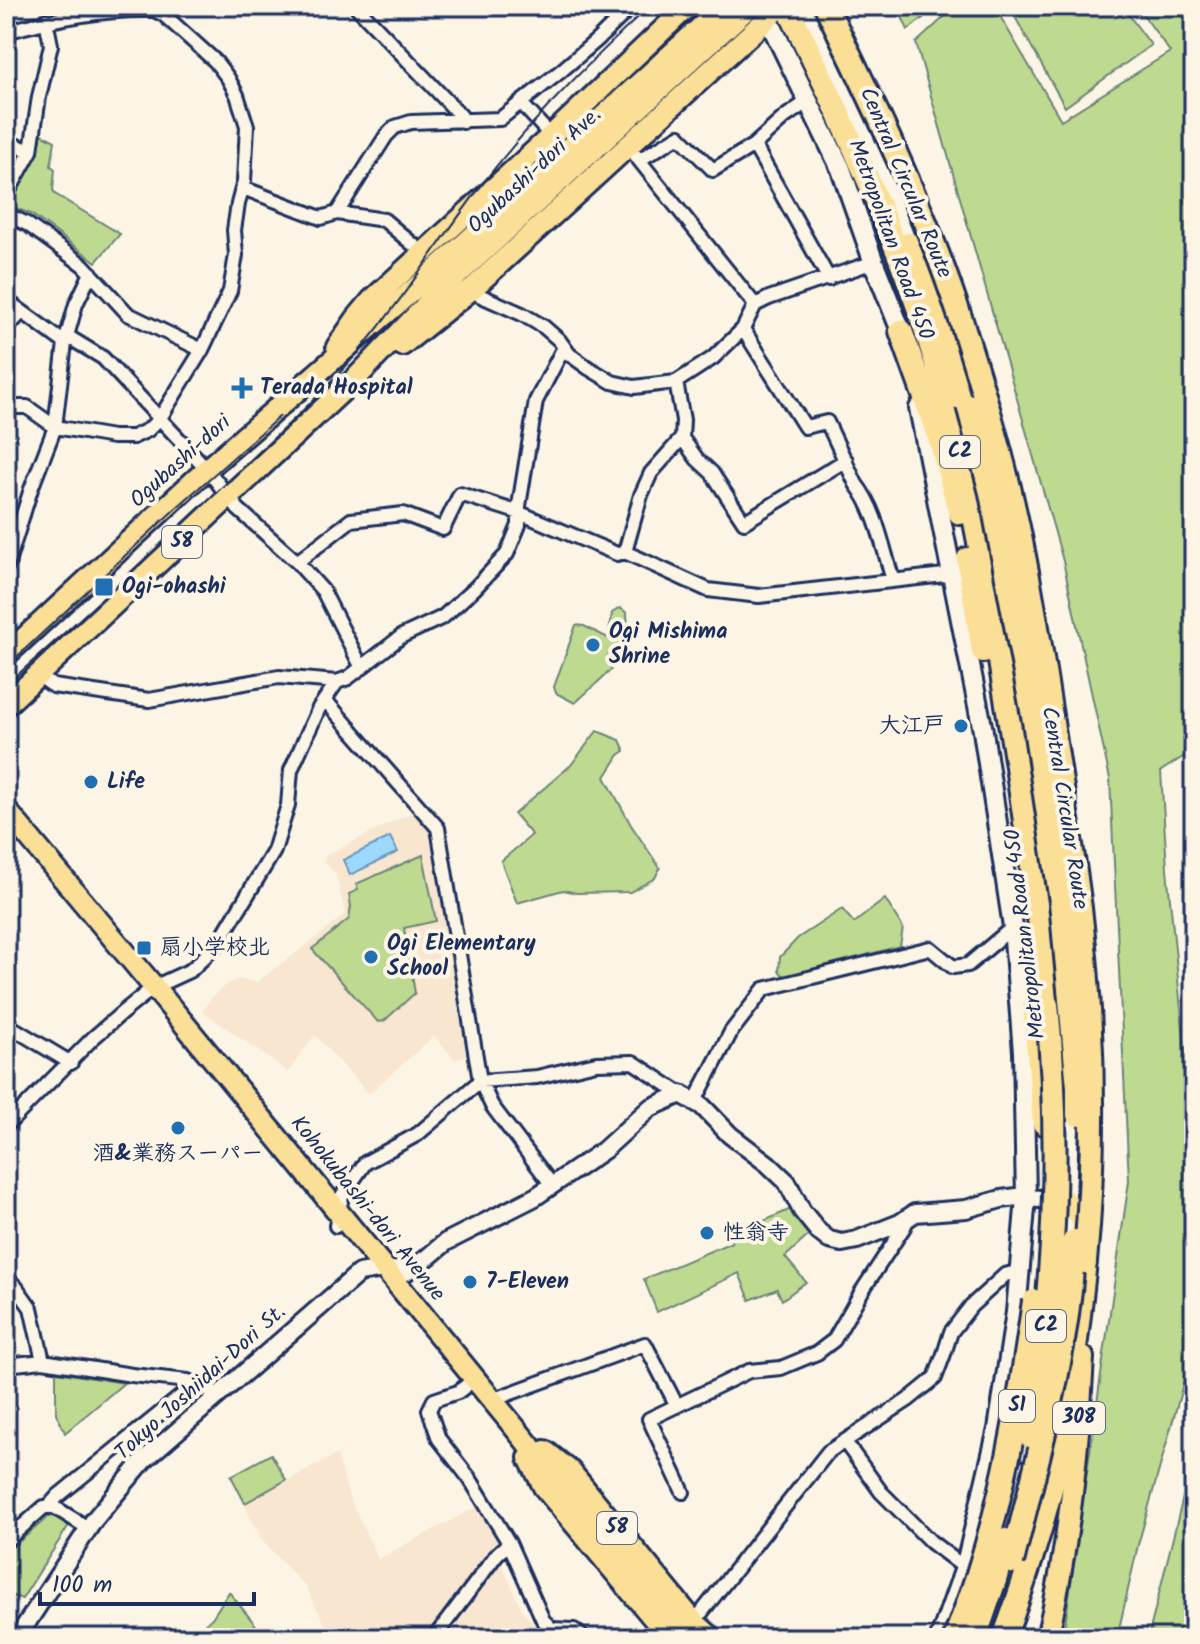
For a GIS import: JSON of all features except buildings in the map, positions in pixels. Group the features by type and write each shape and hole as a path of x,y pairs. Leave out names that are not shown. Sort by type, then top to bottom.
{"highway":[{"name":"Central Circular Route","path":"826,6 923,218 959,314 986,400 1028,579 1079,902 1093,1083 1092,1170 1085,1262 1060,1446 1040,1531 1004,1638"},
{"name":"Central Circular Route","path":"774,9 830,93 890,232 924,324 950,411 988,586 1040,923 1054,1067 1055,1168 1049,1297 1031,1436 1016,1506 975,1638"},
{"path":"905,236 939,309"},
{"path":"929,255 939,309 991,493 1034,721 1061,902 1078,1087 1078,1169 1069,1307 1043,1442 1012,1562"},
{"path":"901,331 939,437 961,520 1019,875 1030,962 1046,1168"},
{"name":"Central Circular Route","path":"1046,1168 1049,1099 1047,1005"},
{"name":"S1","path":"955,1638 978,1572 1012,1435 1025,1367 1046,1168"},
{"name":"S1","path":"985,1638 1042,1469 1070,1354 1085,1262"}],"main road":[{"path":"324,367 372,300 688,6"},
{"name":"Ogubashi-dori Ave.","path":"357,377 435,284 724,6"},
{"name":"Ogubashi-dori Ave.","path":"435,284 750,6"},
{"name":"Metropolitan Road 450","path":"804,6 873,154 905,236 958,406 981,494 1000,583 1023,725 1052,921 1066,1057 1069,1131 1062,1277 1054,1351 1033,1449 966,1638"},
{"path":"836,6 839,21 952,318 978,401 1020,580 1036,686 1034,710 1023,725"},
{"path":"357,377 420,332 633,153 774,9"},
{"name":"Metropolitan Road 450","path":"774,9 808,101 841,169 901,331 927,439 983,731 1013,927 1023,1052 1026,1197 1016,1312 998,1429 965,1568 940,1638"},
{"name":"Ogubashi-dori","path":"6,655 207,469 324,367 435,284"},
{"name":"58","path":"6,705 357,377"},
{"name":"Kohokubashi-dori Avenue","path":"6,810 154,987 337,1219 384,1269 669,1616 692,1630"},
{"name":"308","path":"1047,1638 1072,1494 1086,1317 1083,1227 1081,1217 1066,1201"},
{"name":"58","path":"514,1426 570,1471 692,1630 712,1638"},
{"name":"58","path":"514,1426 544,1487 670,1638"}],"street":[{"path":"356,6 461,116 463,122"},
{"path":"337,213 386,136 395,127 411,122 500,119 588,48 632,6"},
{"path":"6,32 46,20 125,8 154,8 215,61 237,95 247,126 230,291 202,350 160,418 148,430 133,437 113,437 55,427 27,407 6,407"},
{"path":"6,196 31,151 51,45 46,20"},
{"path":"755,305 633,153 679,136 713,170 754,145 808,101"},
{"path":"521,103 551,136"},
{"path":"6,142 31,151"},
{"path":"754,145 829,279"},
{"path":"243,188 321,218 337,213 384,220 422,252"},
{"path":"6,214 27,224 83,265 128,314 202,350"},
{"path":"472,289 544,327 569,354 612,382 634,387 676,382 713,358 743,329 755,305 874,263"},
{"path":"6,569 31,489 55,427 66,340 76,304 91,273"},
{"path":"6,300 66,340 103,358 207,469 229,498 323,591 362,668"},
{"path":"6,329 22,312"},
{"path":"743,329 805,427 827,422 862,491 879,532 893,580"},
{"path":"38,675 53,686 149,700 279,677 337,682 348,678 402,636 443,617 507,554 515,537 520,513 536,401 564,347"},
{"path":"625,552 641,495 651,473 682,438 683,420 676,382"},
{"path":"682,438 712,473 744,522 846,460"},
{"path":"297,562 351,520 403,514 443,529 460,494 520,513 617,554 625,552 708,590 759,596 953,574"},
{"path":"6,1126 93,1038 154,987 191,970 217,945 274,851 288,805 291,770 319,708 337,682"},
{"path":"325,700 438,828 480,1081 492,1106 552,1185"},
{"path":"688,1098 731,1032 764,989 930,948 953,967 968,965 1013,927"},
{"path":"6,1024 71,1063"},
{"path":"337,1219 342,1196 365,1163 418,1134 480,1081 537,1077 596,1063 633,1062 688,1098 768,1164 787,1182 802,1211 829,1240 842,1243 857,1240 900,1223 915,1213 966,1209 1001,1199 1026,1197 1066,1201"},
{"name":"Tokyo Joshiidai-Dori St.","path":"17,1638 88,1528 144,1460 359,1273 384,1269 406,1272 446,1242 535,1197 604,1150 650,1108 688,1098"},
{"path":"683,1492 649,1419 749,1371 781,1368 817,1353 834,1340 908,1218"},
{"path":"692,1630 828,1452 908,1400 935,1378 951,1332 971,1306 1005,1275 1020,1271"},
{"path":"6,1277 31,1308 43,1361"},
{"path":"492,1400 645,1344 677,1406"},
{"path":"6,1365 43,1361 188,1381 217,1396"},
{"path":"475,1379 458,1392 434,1400 429,1410 439,1439 470,1479 509,1543 543,1620 552,1629 574,1630 584,1638"},
{"path":"49,1506 185,1393 188,1381"},
{"path":"845,1442 881,1492 931,1542 965,1568"},
{"path":"6,1541 49,1506 88,1528"},
{"path":"434,1638 497,1554 509,1543"}],"shaded area":[{"name":"Ogi Elementary School","path":"413,812 429,829 466,1055 455,1060 434,1036 369,1094 315,1035 288,1072 202,1011 224,986 239,979 257,982 345,914 336,875 324,862 326,855"},
{"path":"337,1454 349,1497 378,1559 480,1505 501,1541 495,1550 524,1614 550,1638 332,1638 306,1587 263,1542 244,1504"}],"green space":[{"path":"897,6 938,6 908,30"},
{"path":"956,6 994,6 1061,120 1170,52 1137,6 1194,6 1194,750 1161,771 1167,869 1194,1139 1194,1345 1138,1545 1117,1638 1063,1638 1129,1181 1110,779 1063,561 916,43"},
{"path":"1009,6 1122,6 1151,45 1065,107"},
{"path":"40,133 55,141 51,166 55,169 55,194 120,234 96,262 31,214 15,208 13,200 38,153"},
{"path":"620,608 627,613 628,632 607,657 612,663 611,670 575,703 556,693 554,687 576,625 608,638 612,613"},
{"path":"597,731 620,740 625,751 605,777 631,825 660,868 655,878 630,892 577,893 563,890 517,903 501,861 532,835 514,814 571,765"},
{"path":"1194,784 1194,913 1185,795"},
{"path":"423,855 436,921 404,928 415,993 384,1021 378,1022 312,949 349,919 349,894 358,890 356,884"},
{"path":"885,899 903,928 900,946 785,977 779,971 780,957 798,938 842,909 854,923"},
{"path":"791,1209 809,1235 785,1257 806,1282 782,1300 777,1289 750,1300 739,1273 657,1312 644,1279 732,1242 730,1236"},
{"path":"56,1372 124,1383 65,1433 56,1413"},
{"path":"1194,1453 1194,1638 1148,1638"},
{"path":"271,1454 286,1480 245,1503 231,1476"},
{"path":"55,1516 69,1525 22,1599 6,1593 6,1553 48,1517"},
{"path":"229,1592 258,1628 245,1638 183,1638 212,1618"}],"water":[{"path":"390,837 398,852 350,875 343,860"}],"tram line":[{"path":"6,685 181,526 340,372 391,311 513,146 570,84 650,6"},
{"path":"6,667 280,416"}],"place":[{"name":"Terada Hospital","path":"242,388"},
{"name":"Ogi-ohashi","path":"104,587"},
{"name":"Ogi Mishima Shrine","path":"593,645"},
{"name":"大江戸","path":"961,726"},
{"name":"Life","path":"91,782"},
{"name":"扇小学校北","path":"144,948"},
{"name":"Ogi Elementary School","path":"371,957"},
{"name":"酒&業務スーパー","path":"178,1128"},
{"name":"性翁寺","path":"707,1233"},
{"name":"7-Eleven","path":"470,1282"}]}
